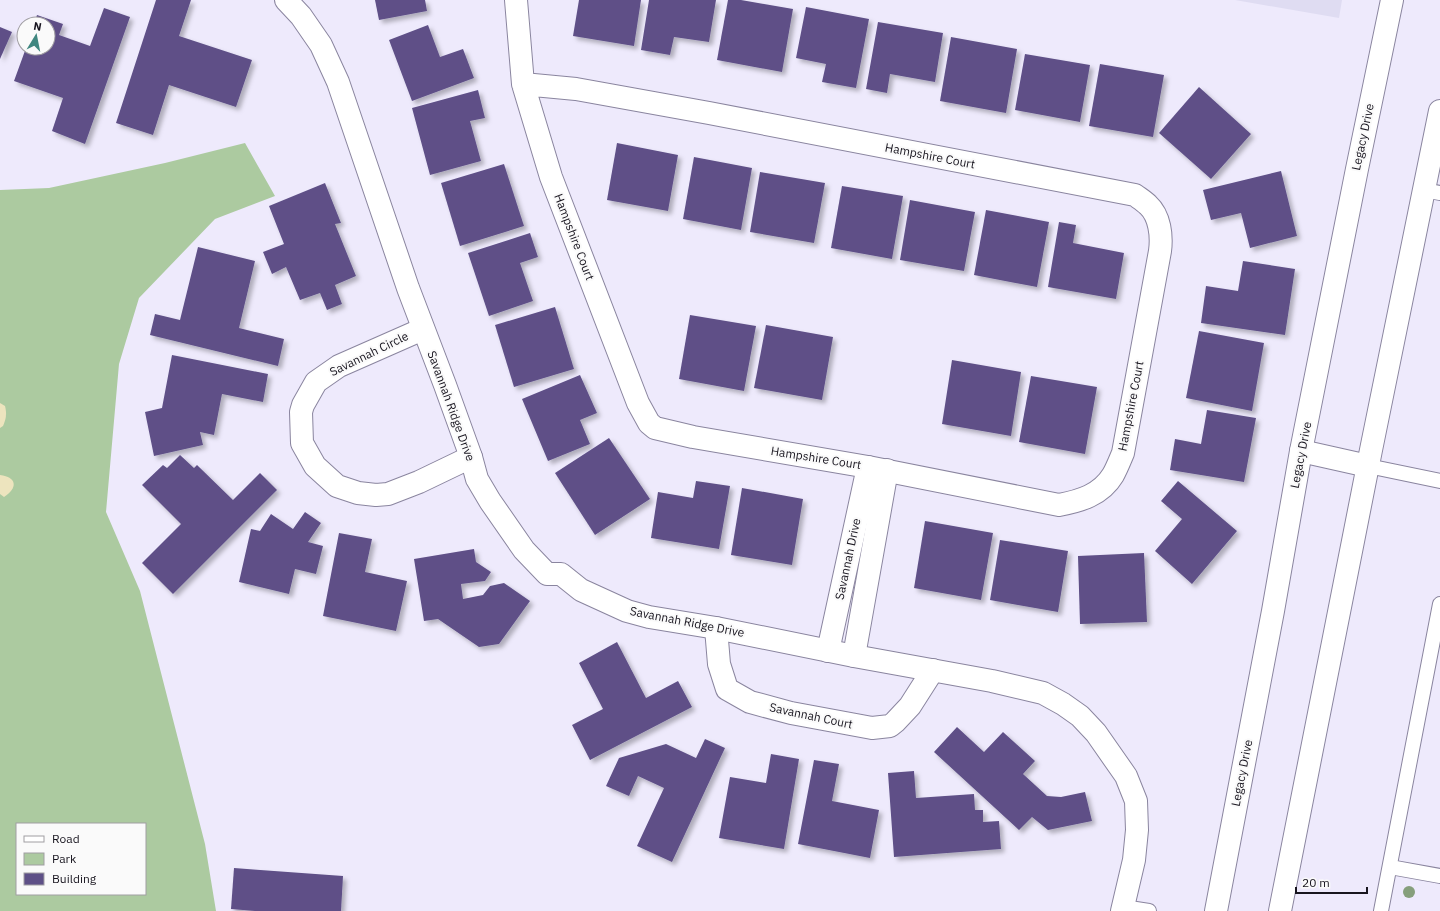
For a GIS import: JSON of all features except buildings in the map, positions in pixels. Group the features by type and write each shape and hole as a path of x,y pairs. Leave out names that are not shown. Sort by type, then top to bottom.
{"street":[{"name":"Savannah Ridge Drive","path":"286,0 301,16 321,45 338,82 408,288 477,479 490,502 524,550 547,574 561,574 581,590 627,611 649,617 716,628 854,656 992,681 1043,694 1064,704 1080,716 1096,733 1126,776 1136,801 1137,830 1134,860 1122,909"},
{"name":"Hampshire Court","path":"516,0 523,84 551,177 638,403 649,423 654,428 693,437 878,468 1059,505 1075,502 1090,496 1103,487 1112,476 1123,452 1162,236 1155,215 1149,205 1135,195 717,114 576,89 523,84"},
{"name":"Legacy Drive","path":"1216,911 1273,611 1301,451 1355,177 1392,0"},
{"path":"1280,911 1368,466 1432,192 1440,111"},
{"name":"Savannah Circle","path":"423,329 339,366 316,382 303,405 301,412 302,443 315,466 337,486 358,493 388,494 419,482 470,457"},
{"path":"1301,451 1368,466"},
{"name":"Savannah Drive","path":"828,651 878,468"},
{"name":"Savannah Drive","path":"854,656 878,468"},
{"name":"Savannah Court","path":"716,628 719,664 727,689 750,702 791,713 872,728 890,726 910,706 933,670"}],"lane":[{"path":"1368,466 1440,481"},
{"path":"1381,911 1440,604"},
{"path":"1390,867 1440,876"},
{"path":"1122,909 1149,911"}],"shaded area":[{"path":"1235,0 1342,0 1339,18"}],"green space":[{"path":"245,143 275,196 215,219 139,298 119,364 106,512 140,591 205,844 216,911 0,911 0,190 49,188 165,163"}],"sand":[{"path":"0,403 5,406 6,414 3,426 0,428"},
{"path":"0,475 10,478 14,483 12,490 4,497 0,494"}]}
